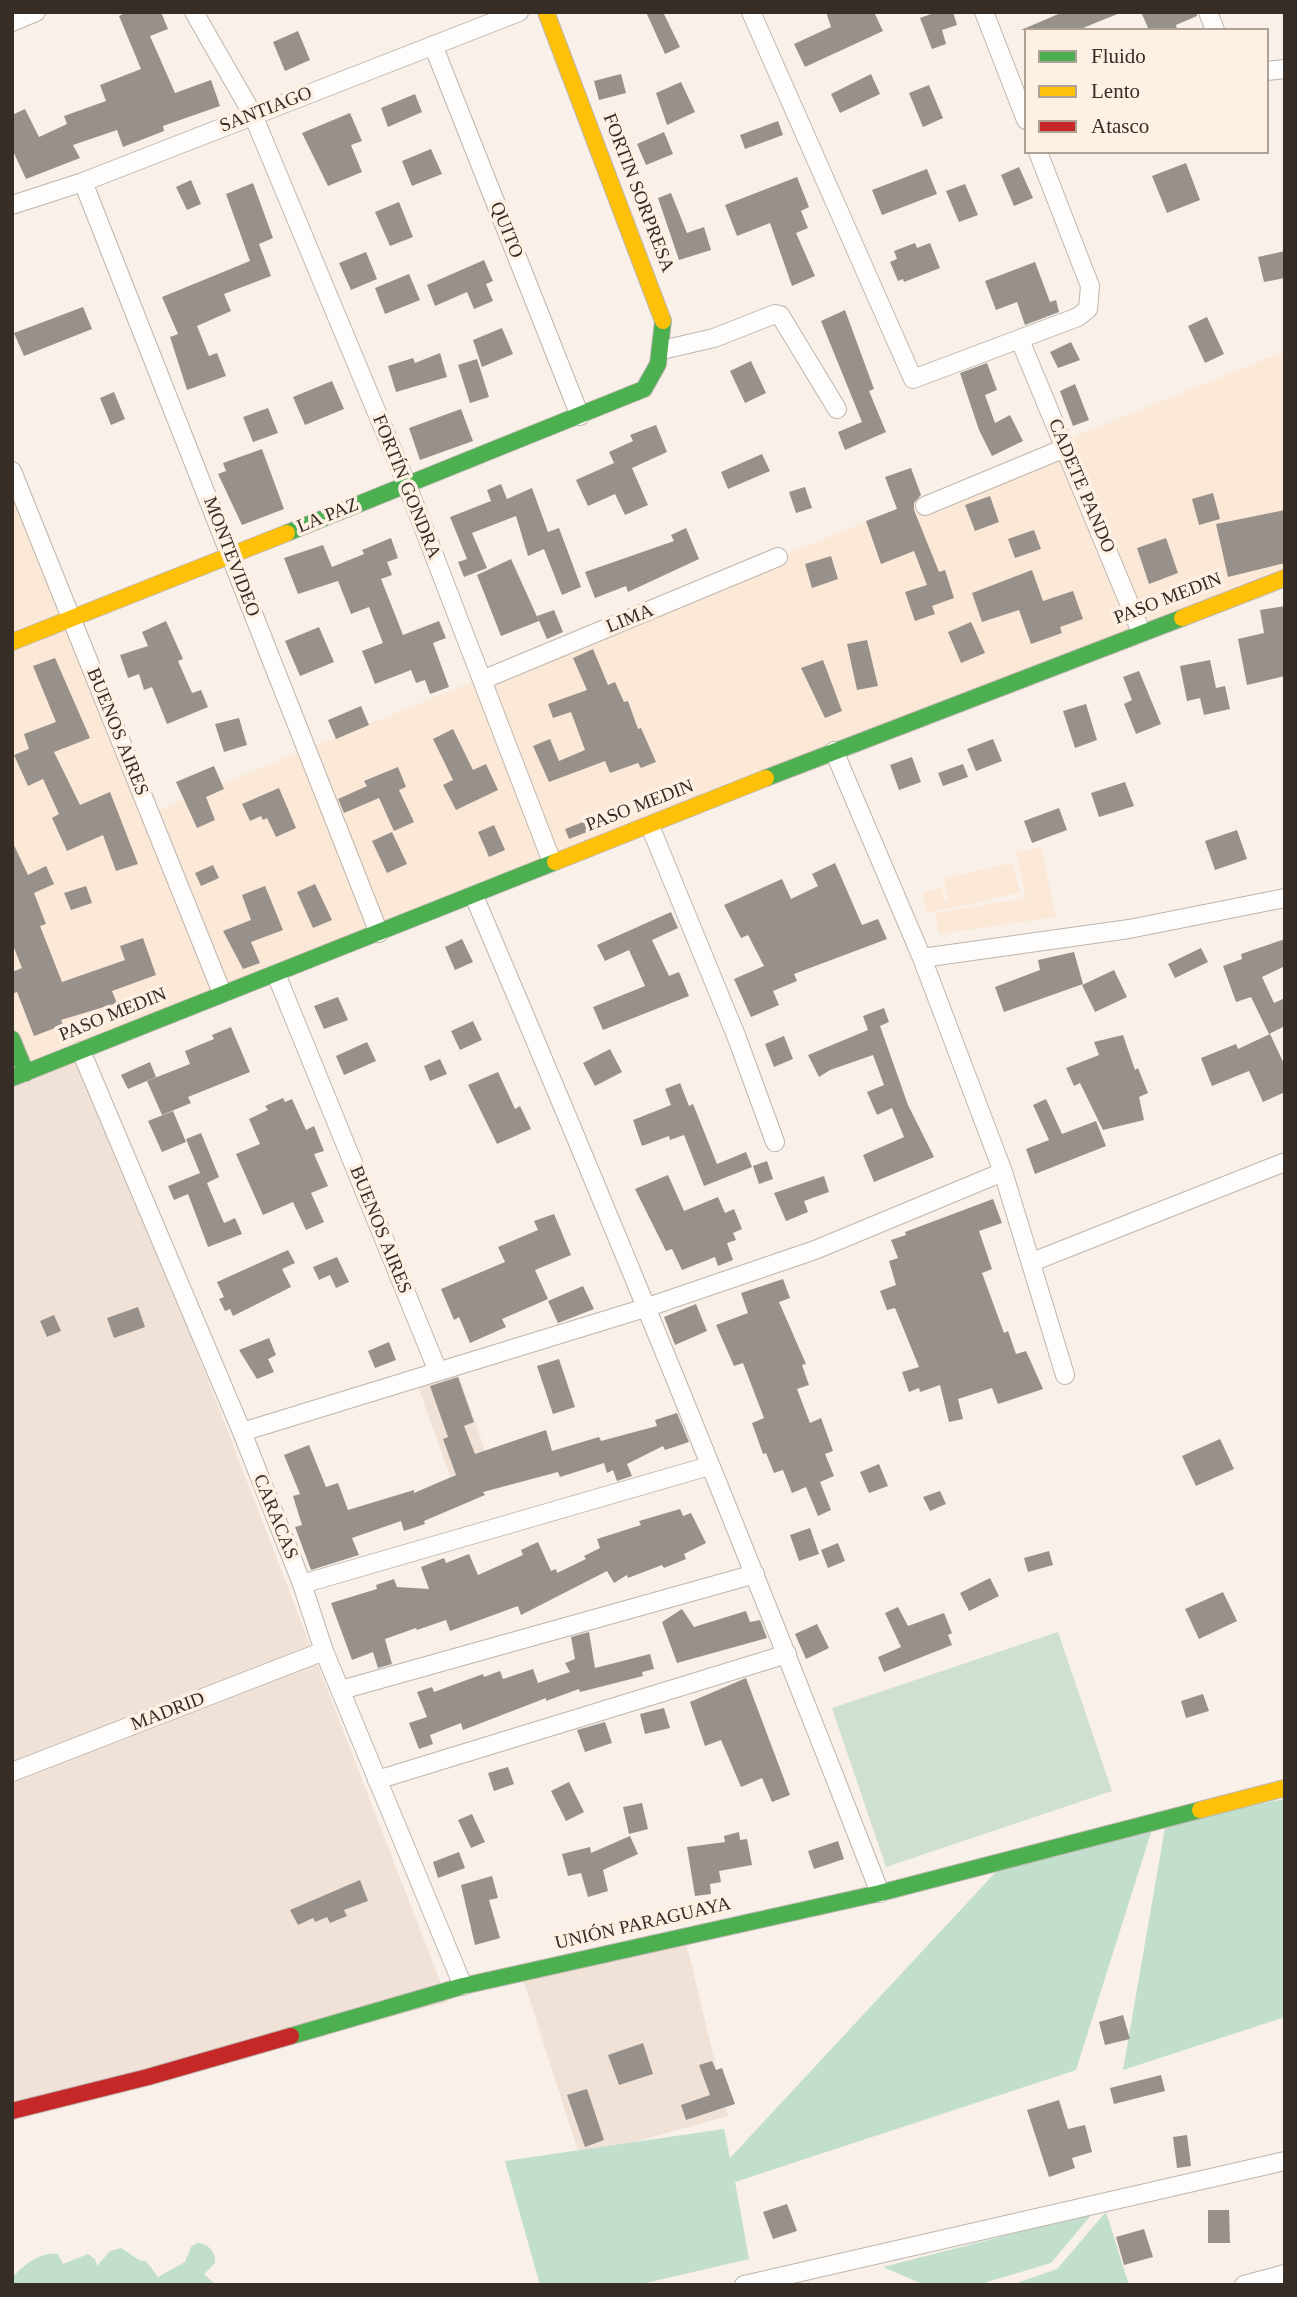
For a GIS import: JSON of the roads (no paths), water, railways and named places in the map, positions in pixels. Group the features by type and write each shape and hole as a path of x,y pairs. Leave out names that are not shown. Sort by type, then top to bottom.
{"street":[{"path":"12,22 36,12"},
{"name":"FORTÍN GONDRA","path":"194,12 253,115 407,485 552,862"},
{"name":"SANTIAGO","path":"12,205 83,182 519,12"},
{"name":"FORTIN SORPRESA","path":"546,12 663,317 662,350 652,381 644,389"},
{"path":"751,12 913,379 1078,317 1088,309 1090,295 1039,154"},
{"path":"984,12 1024,115"},
{"name":"QUITO","path":"433,45 580,416"},
{"name":"MONTEVIDEO","path":"83,182 379,933"},
{"path":"662,350 714,338 775,314 780,315 837,409"},
{"name":"CADETE PANDO","path":"1020,340 1141,632"},
{"name":"LA PAZ","path":"12,642 644,389"},
{"path":"925,506 1065,448"},
{"name":"BUENOS AIRES","path":"12,471 222,993"},
{"name":"LIMA","path":"482,680 779,557"},
{"name":"PASO MEDIN","path":"19,1075 474,896 552,862 650,827 834,751 1285,578"},
{"path":"834,751 922,958 1003,1172 1065,1375"},
{"path":"650,827 737,1038 775,1142"},
{"path":"474,896 566,1110 755,1574 880,1893"},
{"path":"922,958 1129,929 1285,898"},
{"name":"BUENOS AIRES","path":"276,974 437,1369"},
{"path":"12,1039 19,1075"},
{"name":"CARACAS","path":"81,1051 242,1432 302,1584 324,1651 463,1986"},
{"path":"1032,1262 1285,1163"},
{"path":"242,1432 437,1369 645,1308 815,1250 1003,1172"},
{"path":"302,1584 709,1466"},
{"path":"341,1690 755,1574"},
{"name":"MADRID","path":"12,1773 324,1651"},
{"path":"377,1780 787,1654"},
{"name":"UNIÓN PARAGUAYA","path":"12,2111 148,2077 463,1986 880,1893 1285,1788"},
{"path":"744,2285 1285,2161"},
{"path":"1244,2285 1285,2274"}]}
